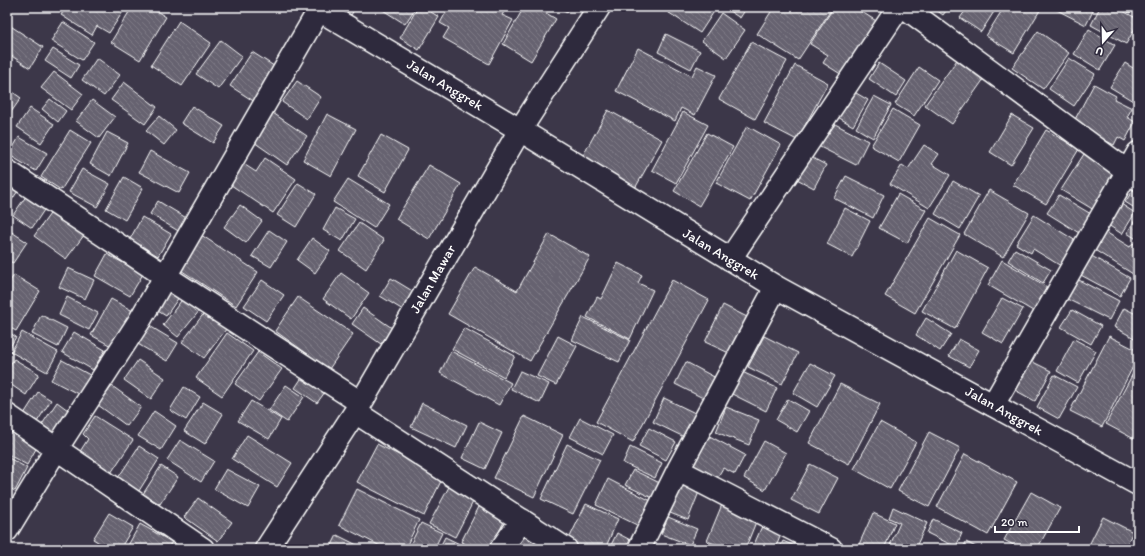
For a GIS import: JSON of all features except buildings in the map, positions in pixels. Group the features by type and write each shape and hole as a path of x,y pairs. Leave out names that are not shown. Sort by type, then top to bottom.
{"street":[{"name":"Jalan Mawar","path":"266,549 358,408 520,130 598,7"},
{"path":"730,259 899,7"},
{"path":"904,7 1132,175"},
{"name":"Jalan Anggrek","path":"317,9 520,130 776,287 1138,484"},
{"path":"7,530 57,448 140,320 317,9"},
{"path":"993,405 1132,175 1138,153"},
{"path":"7,171 165,276 566,549"},
{"path":"639,549 678,470 776,287"},
{"path":"7,415 203,549"},
{"path":"678,470 831,549"},
{"path":"501,549 522,520"}]}
